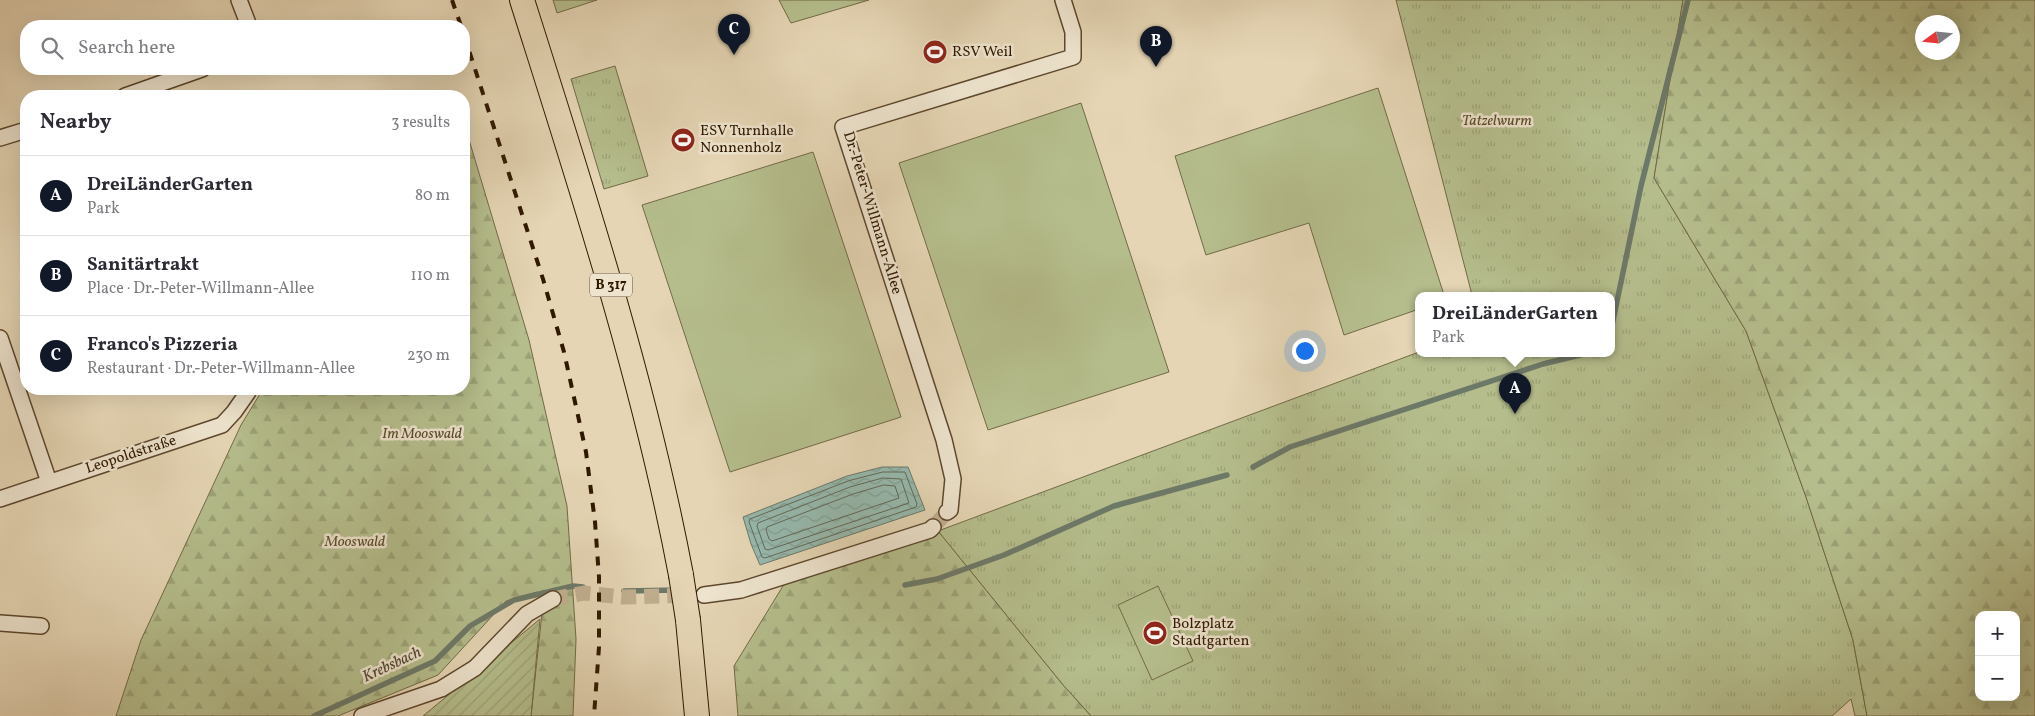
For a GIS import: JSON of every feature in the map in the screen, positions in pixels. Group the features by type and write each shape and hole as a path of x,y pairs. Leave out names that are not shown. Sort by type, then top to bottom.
{"main road":[{"name":"B 317","path":"522,0 622,322 656,451 688,620 697,716"}],"street":[{"path":"239,0 247,20"},
{"name":"Dr.-Peter-Willmann-Allee","path":"947,512 950,510 952,478 944,440 843,127 1072,57 1073,32 1062,0"},
{"path":"153,90 188,75"},
{"path":"0,138 20,132"},
{"path":"0,338 49,482"},
{"name":"Leopoldstraße","path":"0,499 222,425 234,412 245,395"},
{"path":"704,595 741,590 930,530 933,527"},
{"path":"362,716 441,689 475,668 527,614 553,599"},
{"path":"0,623 41,626"}],"green space":[{"path":"553,0 597,0 557,13"},
{"path":"779,0 869,0 791,23"},
{"name":"Tatzelwurm","path":"1396,0 1683,0 1654,178 1746,331 1806,497 1853,640 1867,716 1855,716 1851,699 1832,716 1091,716 1063,685 938,531 1415,353 1415,357 1615,357 1615,292 1471,292"},
{"path":"1683,0 2035,0 2035,716 1867,716 1853,640 1806,497 1746,331 1654,178"},
{"path":"615,66 648,176 604,189 571,79"},
{"path":"1378,88 1443,292 1415,292 1415,310 1344,335 1309,223 1206,255 1175,156"},
{"path":"1081,103 1169,372 988,430 899,163"},
{"name":"Mooswald","path":"470,143 529,340 567,506 576,639 573,716 531,716 543,604 537,592 506,601 438,675 338,716 116,716 141,640 241,425 259,395 470,395"},
{"path":"813,152 901,417 730,472 642,205"},
{"path":"938,531 1063,685 1091,716 738,716 734,666 786,581"},
{"name":"Bolzplatz Stadtgarten","path":"1158,586 1193,661 1152,680 1118,605"},
{"path":"540,619 531,716 423,716"}],"water":[{"path":"882,467 908,467 925,510 760,565 743,517 847,476"}],"waterway":[{"path":"1615,311 1641,186 1688,0"},
{"path":"1253,467 1290,447 1543,364 1572,357"},
{"path":"905,585 937,579 1004,555 1114,506 1227,475"},
{"name":"Krebsbach","path":"314,716 435,661 470,626 514,600 573,586 583,587"},
{"path":"624,591 679,590"}],"tunnel":[{"path":"933,527 947,512"},
{"path":"553,599 584,593 624,597 693,595"}],"railway":[{"path":"452,0 459,20"},
{"path":"470,54 543,279 564,352 586,452 595,522 599,577 599,647 594,716"}],"place":[{"name":"RSV Weil","path":"935,52"},
{"name":"Franco's Pizzeria","path":"734,55"},
{"name":"Sanitärtrakt","path":"1156,67"},
{"name":"ESV Turnhalle Nonnenholz","path":"683,140"},
{"name":"DreiLänderGarten","path":"1515,414"},
{"name":"Bolzplatz Stadtgarten","path":"1155,633"}],"park label":[{"name":"Im Mooswald","path":"422,434"}]}
